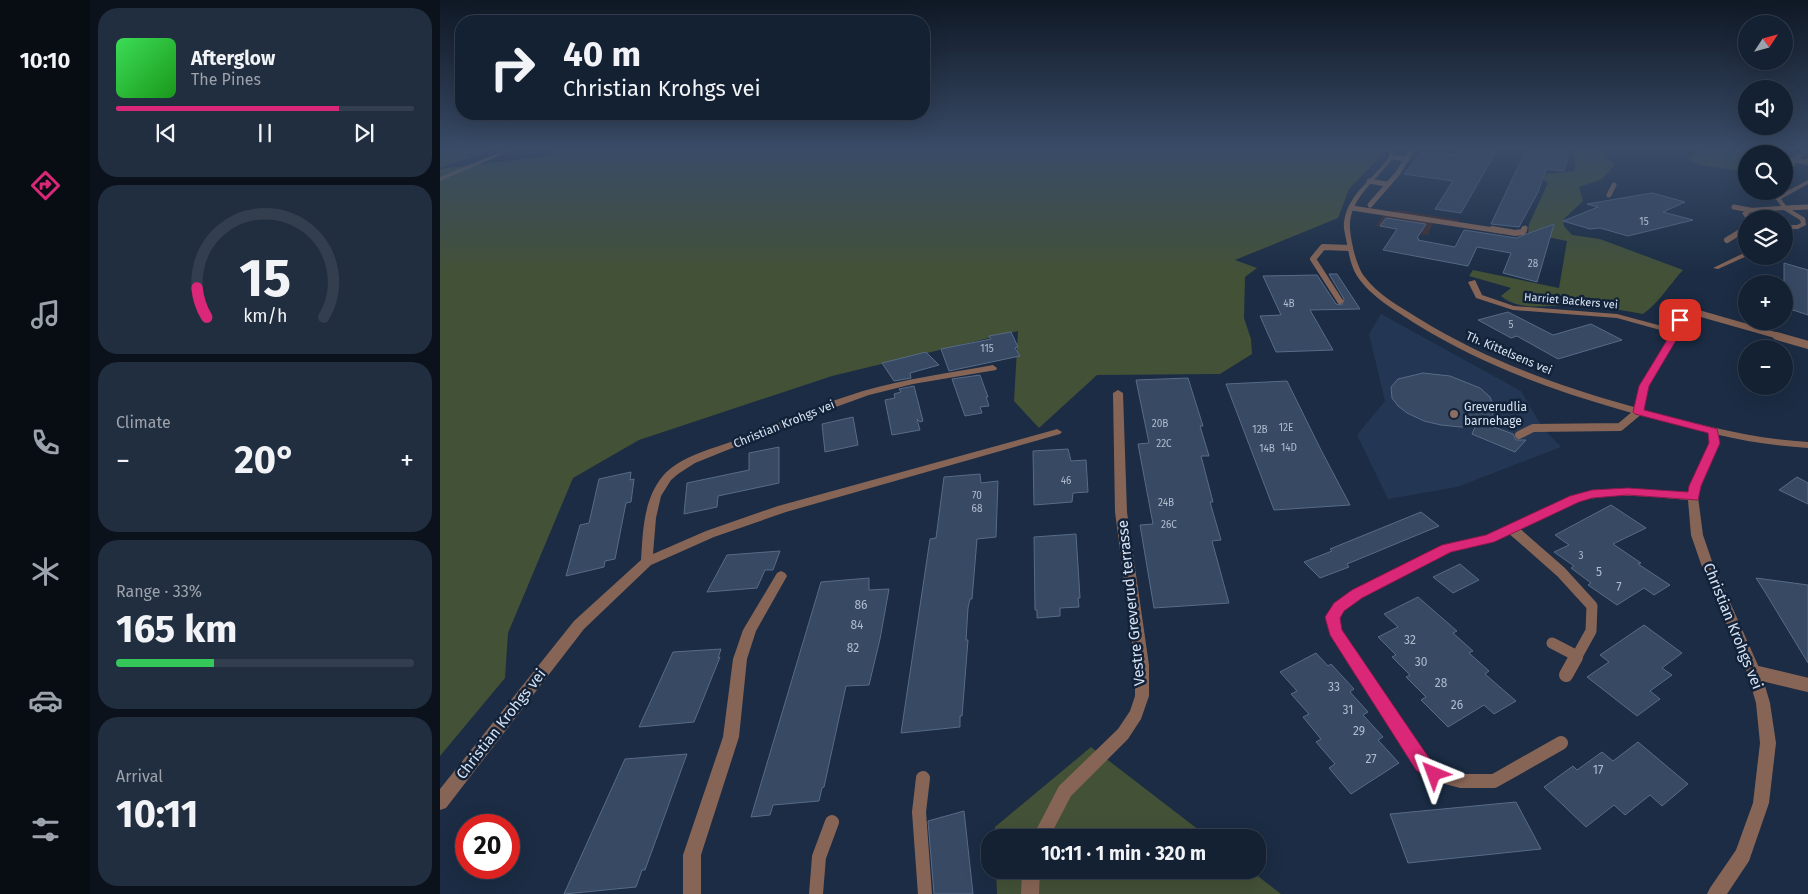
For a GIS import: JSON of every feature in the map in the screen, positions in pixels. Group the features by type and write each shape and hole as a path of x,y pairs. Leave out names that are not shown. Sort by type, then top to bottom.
{"street":[{"name":"Th. Kittelsens vei","path":"1362,190 1356,197 1347,218 1350,248 1358,272 1370,287 1404,313 1454,344 1486,360 1537,380 1638,412 1714,431 1808,445"},
{"path":"1788,210 1778,198 1794,190"},
{"path":"1750,210 1785,208"},
{"path":"1793,213 1803,219 1804,224 1793,227"},
{"path":"1716,268 1738,258"},
{"name":"Harriet Backers vei","path":"1472,282 1479,296 1513,308 1617,316 1676,332"},
{"path":"1638,412 1644,386 1676,332 1684,309"},
{"name":"Christian Krohgs vei","path":"647,562 652,507 666,479 675,471 698,458 818,409 868,392 938,376 993,368"},
{"name":"Vestre Greverud terrasse","path":"1045,829 1065,791 1123,734 1136,714 1142,696 1142,665 1121,512 1118,393"},
{"name":"Christian Krohgs vei","path":"1714,431 1714,443 1695,486 1697,535 1707,564 1754,672 1763,703 1768,743 1761,803 1742,855 1716,894"},
{"name":"Christian Krohgs vei","path":"440,802 579,625 647,562 710,534 782,509 1057,432"},
{"path":"1333,617 1339,607 1357,594 1447,549 1489,538 1512,529 1574,499 1592,494 1628,492 1694,497"},
{"path":"692,894 692,855 731,737 740,660 750,630 782,576"},
{"path":"1030,894 1031,879"}],"lane":[{"path":"1370,205 1382,190"},
{"path":"1609,195 1611,190"},
{"path":"1734,207 1750,210"},
{"path":"1785,208 1808,207"},
{"path":"1352,208 1515,233 1522,232 1525,228"},
{"path":"1727,240 1738,234"},
{"path":"1340,301 1313,259 1323,247 1350,248"},
{"path":"1684,309 1808,345"},
{"path":"1519,435 1533,428 1620,427 1638,412"},
{"path":"1512,529 1561,572 1592,606 1591,631 1566,675"},
{"path":"1333,617 1335,631 1422,764 1434,774 1461,781 1494,781 1561,744"},
{"path":"1552,643 1577,656"},
{"path":"1754,672 1808,685"},
{"path":"923,778 919,812 925,894"},
{"path":"816,894 819,857 832,822"}],"shaded area":[{"path":"1397,210 1459,220 1456,226 1433,223 1428,235 1376,226 1384,215"},
{"name":"Greverudlia barnehage","path":"1381,314 1521,391 1542,427 1561,447 1457,487 1388,499 1357,435 1385,401 1369,334"}],"green space":[{"path":"440,190 1349,190 1338,218 1235,260 1257,268 1245,277 1244,318 1251,339 1252,354 1220,374 1097,375 1039,428 1014,401 1018,331 832,376 639,440 573,478 508,633 505,678 440,756"},
{"path":"1545,190 1580,190 1583,201 1563,220 1564,226 1572,235 1600,239 1683,270 1649,310 1643,314 1581,305 1519,305 1501,296 1511,288 1469,276 1473,270 1559,288 1567,241 1528,233 1529,224"},
{"path":"1091,747 1198,829 995,829 995,827"},
{"path":"996,879 1262,879 1281,894 997,894"}],"building":[{"path":"1447,190 1474,190 1461,213 1435,209"},
{"path":"1507,190 1539,190 1519,227 1491,224"},
{"path":"1652,193 1685,202 1663,212 1693,220 1628,236 1600,228 1590,229 1563,221 1598,207 1587,204"},
{"path":"1386,218 1426,224 1417,238 1418,240 1455,247 1464,230 1516,238 1554,224 1537,282 1503,273 1511,253 1477,247 1468,266 1383,250 1397,229 1380,226"},
{"path":"1784,265 1808,270 1808,315 1793,310 1793,275 1784,275"},
{"path":"1329,274 1337,274 1360,309 1310,310 1333,350 1276,352 1260,316 1281,315 1263,276 1317,275 1336,304 1342,305 1344,299"},
{"path":"1508,312 1553,335 1591,324 1622,340 1558,359 1517,336 1511,338 1478,320"},
{"path":"1011,332 1018,347 1015,348 1020,356 949,371 941,349 991,339 989,336"},
{"path":"926,352 939,365 910,373 911,378 894,381 882,363"},
{"path":"1423,373 1450,376 1480,388 1490,397 1494,407 1491,422 1486,424 1513,434 1516,440 1526,440 1515,452 1472,434 1476,425 1461,427 1441,425 1424,421 1407,413 1392,398 1391,387 1398,379"},
{"path":"980,375 988,397 986,397 989,406 980,407 982,413 965,416 952,379"},
{"path":"1188,378 1203,426 1200,426 1209,456 1201,456 1213,502 1210,502 1221,540 1212,541 1229,603 1154,608 1140,525 1153,524 1138,444 1149,443 1136,380"},
{"path":"1287,381 1350,505 1274,510 1226,384"},
{"path":"914,386 923,421 920,422 917,419 920,430 892,435 885,400 895,398 894,394 901,392 899,389"},
{"path":"853,417 858,445 825,452 822,424"},
{"path":"779,447 779,483 718,496 717,507 684,514 687,483 749,470 749,453"},
{"path":"1068,449 1071,461 1086,460 1088,492 1073,493 1072,502 1034,505 1033,451"},
{"path":"631,472 630,480 634,479 631,502 626,503 615,559 605,561 604,567 566,576 580,525 589,523 599,479"},
{"path":"980,474 981,483 998,481 996,537 977,539 972,599 970,599 968,608 966,640 968,640 960,727 901,733 930,539 936,538 944,477"},
{"path":"1797,477 1808,483 1808,504 1779,490"},
{"path":"1611,505 1646,528 1613,544 1641,563 1638,564 1670,585 1654,595 1644,588 1617,605 1588,585 1591,583 1571,568 1574,566 1554,552 1569,545 1555,535"},
{"path":"1421,512 1439,526 1347,564 1349,567 1320,578 1304,562 1332,551 1330,549"},
{"path":"1076,534 1079,607 1060,608 1060,616 1037,618 1037,610 1035,610 1034,537"},
{"path":"780,551 773,570 765,570 757,588 707,592 727,555"},
{"path":"1460,564 1479,580 1453,593 1433,577"},
{"path":"869,578 869,590 889,589 880,639 869,685 846,686 824,787 822,788 819,801 773,805 770,815 751,817 821,582"},
{"path":"1756,578 1808,585 1808,663 1765,592"},
{"path":"1418,597 1457,631 1453,633 1473,651 1469,653 1489,671 1485,674 1516,701 1494,714 1484,705 1448,727 1421,700 1426,697 1406,677 1410,675 1392,657 1396,655 1378,637 1398,627 1384,614"},
{"path":"1644,625 1682,653 1662,668 1672,675 1650,691 1660,699 1637,716 1587,677 1609,662 1600,655"},
{"path":"721,649 718,658 720,657 694,722 639,727 673,652"},
{"path":"1316,653 1328,666 1331,664 1354,689 1350,692 1368,712 1363,715 1383,737 1378,740 1399,763 1351,794 1329,768 1335,764 1316,742 1321,739 1303,717 1309,714 1291,694 1297,691 1280,672"},
{"path":"1638,742 1688,784 1662,806 1650,795 1625,815 1614,805 1586,827 1544,787 1573,766 1577,770 1602,752 1613,761"},
{"path":"687,754 645,870 642,870 636,887 564,894 625,759"},
{"path":"1516,802 1541,849 1408,863 1390,814"},
{"path":"964,811 973,894 934,894 928,821"}],"place":[{"name":"Greverudlia barnehage","path":"1454,414"}],"route":[{"path":"1434,774 1422,764 1335,631 1333,617 1339,607 1357,594 1447,549 1489,538 1512,529 1574,499 1592,494 1628,492 1694,497 1695,486 1714,443 1714,431 1638,412 1644,386 1676,332 1680,320"}]}
